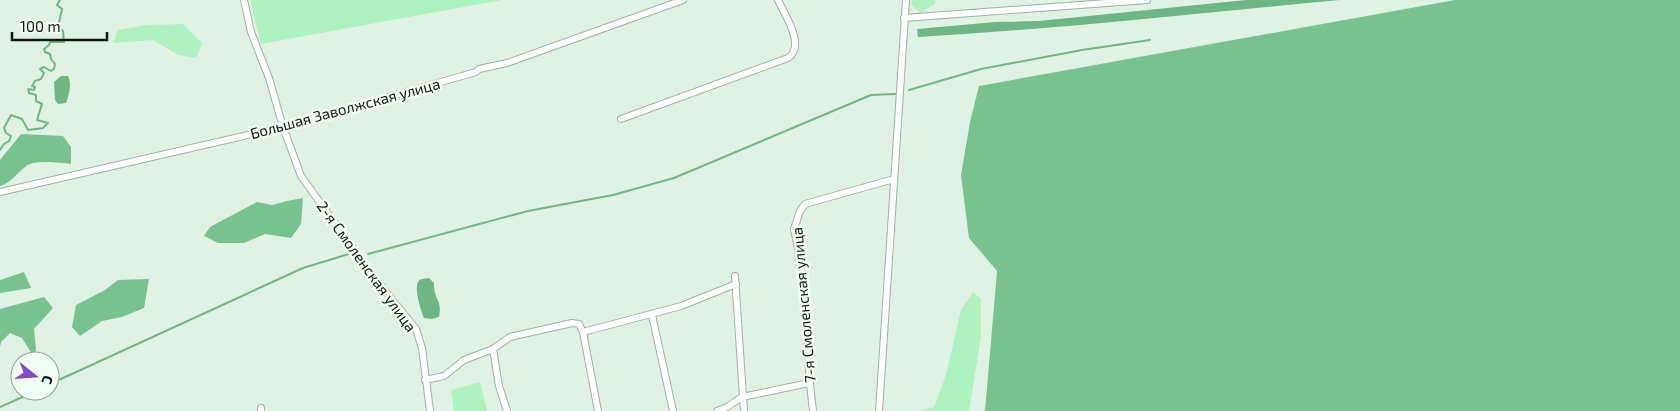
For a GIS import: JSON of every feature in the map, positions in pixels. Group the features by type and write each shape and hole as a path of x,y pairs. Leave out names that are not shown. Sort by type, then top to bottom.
{"street":[{"name":"2-я Смоленская улица","path":"244,0 251,32 269,78 282,127 301,176 373,276 416,329 422,348 430,411"},
{"name":"Большая Заволжская улица","path":"0,192 282,127 476,72 479,69 507,63 683,0"},
{"path":"621,119 793,55 796,48 796,40 778,0"},
{"path":"879,411 906,0"},
{"path":"904,18 1147,0"},
{"name":"7-я Смоленская улица","path":"813,411 809,383 806,305 794,229 797,218 805,204 894,179"},
{"path":"735,276 744,411"},
{"path":"583,332 682,306 736,284"},
{"path":"652,315 673,411"},
{"path":"426,380 444,376 464,360 492,349 510,337 572,322 579,324 583,332 598,411"},
{"path":"492,349 499,386 508,411"},
{"path":"717,411 727,407 742,396 809,383"}],"shaded area":[{"path":"250,0 502,0 261,44"},
{"path":"912,0 935,0 935,4 920,13 911,5"},
{"path":"1246,0 1340,0 971,34 918,37 917,29 996,22 1039,21"},
{"path":"1455,0 1680,0 1680,411 985,411 997,271 969,238 961,175 970,122 979,86"},
{"path":"183,24 202,43 196,58 178,55 153,40 113,43 118,30 148,25"},
{"path":"61,76 68,76 70,90 66,103 58,104 55,100 54,82"},
{"path":"21,134 63,136 71,147 71,164 34,163 0,186 0,160"},
{"path":"303,198 301,224 291,238 265,234 244,243 218,243 204,236 210,227 257,202 272,205"},
{"path":"24,272 31,288 0,293 0,280"},
{"path":"429,278 434,283 440,307 439,317 432,319 424,318 417,295 419,281"},
{"path":"149,279 144,308 122,317 102,321 80,336 72,327 76,305 105,290 118,280"},
{"path":"973,292 981,299 981,337 969,411 918,411 934,407 946,375 961,310"},
{"path":"44,297 53,308 34,329 36,351 30,351 22,338 10,333 1,342 0,347 0,309"},
{"path":"480,382 487,411 454,411 451,390"}],"waterway":[{"path":"0,150 9,141 11,136 6,133 4,128 11,115 22,119 28,130 43,128 48,123 37,120 42,104 36,101 36,95 29,93 28,89 34,90 35,87 32,86 35,81 41,79 44,73 40,69 44,67 51,71 54,69 55,64 50,54 45,52 44,49 50,42 64,42 63,31 58,27 62,9 57,5 60,0"},
{"path":"909,90 981,69 1082,50 1150,40"},
{"path":"368,254 528,211 613,195 674,178 871,95 896,94"},
{"path":"60,379 303,268 352,253"},
{"path":"0,407 14,401"}]}
